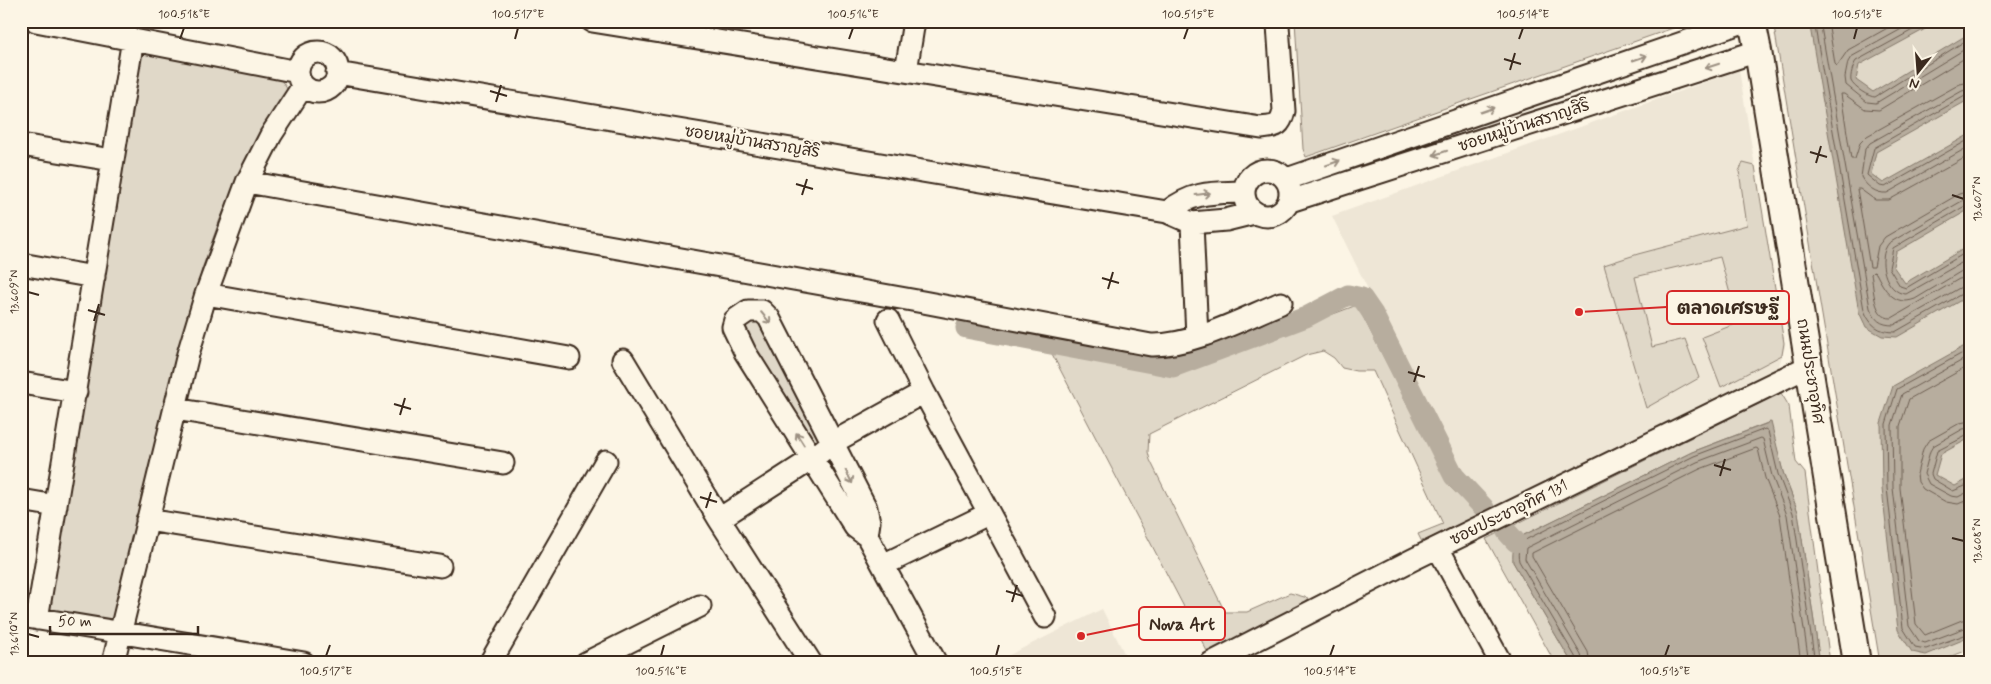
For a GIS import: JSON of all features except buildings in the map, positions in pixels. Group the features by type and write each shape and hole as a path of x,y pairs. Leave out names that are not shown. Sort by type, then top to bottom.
{"main road":[{"name":"ถนนประชาอุทิศ","path":"1752,21 1857,663"}],"street":[{"path":"36,21 133,39 300,79 309,90 325,91 331,87 338,73 336,65 326,54 318,53 304,58 299,64 300,79 247,182 206,294 188,354 113,663"},
{"path":"592,21 1261,128 1276,126 1282,121 1284,111 1278,25 1276,21"},
{"path":"906,71 914,21"},
{"name":"ซอยหมู่บ้านสราญสิริ","path":"1287,179 1746,21"},
{"path":"133,39 56,506 29,617 304,663"},
{"name":"ซอยหมู่บ้านสราญสิริ","path":"338,73 1167,212 1192,223 1226,220 1254,213 1266,217 1274,216 1286,208 1290,202 1758,51"},
{"path":"21,145 112,160"},
{"path":"1254,213 1248,206 1244,192 1249,179 1261,171 1276,172 1287,179 1291,194 1290,202"},
{"path":"247,182 924,302 1151,345 1168,345 1197,337 1281,303"},
{"path":"1167,212 1181,200 1194,196 1244,192"},
{"path":"1192,223 1197,337"},
{"path":"21,264 94,277"},
{"path":"206,294 569,358"},
{"path":"867,536 869,522 866,508 769,318 762,311 748,311 735,320 733,330 744,352 855,527 867,536 936,663"},
{"path":"888,320 988,514 1045,617"},
{"path":"623,360 811,663"},
{"name":"ซอยประชาอุทิศ 131","path":"1211,663 1438,548 1809,366"},
{"path":"21,383 76,392"},
{"path":"720,519 812,459 832,443 924,392"},
{"path":"175,409 503,463"},
{"path":"490,663 606,461"},
{"path":"21,500 56,506"},
{"path":"883,565 988,514"},
{"path":"147,520 440,566"},
{"path":"1438,548 1501,663"},
{"path":"586,663 700,606"}],"shaded area":[{"path":"1295,21 1693,21 1306,157 1303,149"},
{"path":"1773,21 1970,21 1970,649 1935,663 1880,663"},
{"path":"144,50 281,80 288,90 250,155 220,219 202,269 115,620 78,616 50,609 139,57"},
{"path":"1739,70 1785,346 1779,366 1479,515 1332,216"},
{"path":"1743,163 1755,166 1784,343 1782,355 1721,387 1702,337 1738,323 1720,257 1635,277 1652,347 1685,339 1699,378 1646,408 1604,265 1747,225 1739,171"},
{"path":"1357,305 1450,487 1479,515 1422,542 1418,534 1443,524 1373,371 1356,371 1342,368 1334,358 1323,351 1306,355 1149,434 1148,452 1150,460 1225,612 1247,612 1290,593 1308,598 1303,609 1208,653 1050,350 1169,373 1222,356"},
{"path":"750,316 761,320 821,437 813,442 739,324"},
{"path":"1781,393 1789,406 1796,462 1805,473 1830,663 1820,663 1798,512 1783,472 1770,422 1692,452 1524,535 1516,542 1513,562 1572,663 1555,663 1486,539"},
{"path":"1102,609 1129,663 993,663"}],"water":[{"path":"1809,21 1940,21 1859,65 1856,80 1873,92 1970,33 1970,99 1876,152 1871,174 1883,183 1970,134 1970,209 1896,252 1893,266 1905,283 1970,245 1970,295 1897,337 1882,336 1866,327 1859,312"},
{"path":"1970,343 1970,438 1941,454 1935,475 1955,486 1970,478 1970,637 1926,655 1912,652 1898,630 1882,489 1881,423 1893,386"},
{"path":"1771,422 1783,472 1798,512 1820,663 1572,663 1513,562 1513,550 1518,541 1524,535 1692,452"}],"waterway":[{"path":"966,328 1173,367 1306,317 1348,295 1362,298 1373,314 1454,476 1484,508"},
{"path":"1507,532 1516,542"}],"place":[{"name":"ตลาดเศรษฐี","path":"1579,312"},
{"name":"Nova Art","path":"1081,636"}]}
